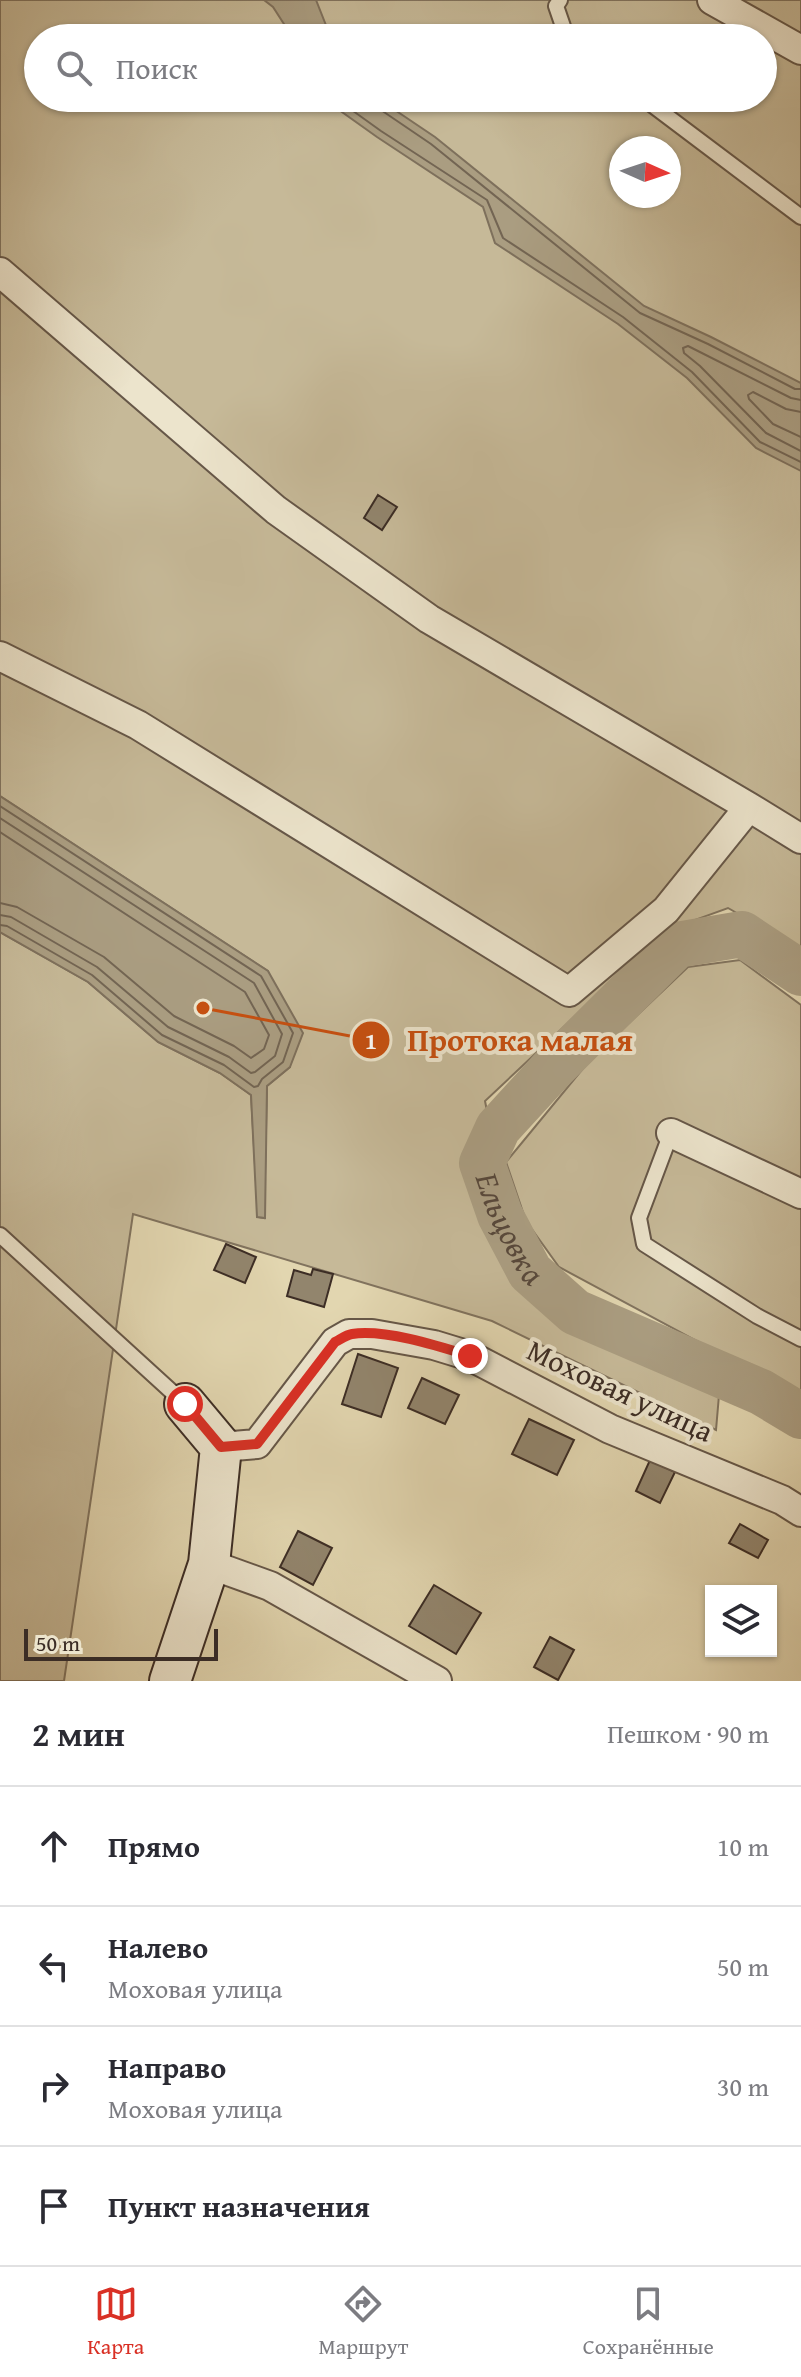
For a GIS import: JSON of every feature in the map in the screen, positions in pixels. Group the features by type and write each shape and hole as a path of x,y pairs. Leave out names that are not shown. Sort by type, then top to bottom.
{"street":[{"path":"712,0 755,24"},
{"path":"777,37 801,50"},
{"path":"0,272 276,510 429,619 801,839"},
{"path":"0,656 138,725 569,992 666,910 749,807"},
{"path":"671,1133 801,1194"},
{"name":"Моховая улица","path":"221,1447 257,1444 335,1342 349,1334 372,1334 434,1345 470,1356 610,1429 782,1500 801,1512"},
{"path":"170,1681 209,1564 221,1447 185,1404"},
{"path":"209,1564 270,1586 437,1681"}],"lane":[{"path":"560,0 556,6 562,24"},
{"path":"662,112 801,217"},
{"path":"671,1133 639,1218 644,1244 757,1316 801,1339"},
{"path":"0,1235 185,1404"}],"shaded area":[{"path":"0,0 801,0 801,950 728,908 667,930 485,1101 506,1207 580,1309 719,1395 716,1430 492,1321 133,1214 64,1681 0,1681 0,932 88,982 158,1042 220,1073 251,1095 258,1217 264,1218 267,1086 290,1067 268,971 0,796"},
{"path":"740,960 801,1005 801,1397 559,1267 526,1221 506,1162 590,1060 688,967"}],"water":[{"path":"264,0 316,0 325,24 284,24 273,7"},
{"path":"342,112 398,112 435,137 644,306 801,383 801,471 756,448 687,378 618,324 495,243 483,207"},
{"path":"0,796 268,971 303,1033 290,1067 267,1086 265,1218 257,1217 251,1095 220,1073 158,1042 88,982 0,932"}],"building":[{"path":"378,495 397,507 382,530 364,518"},
{"path":"226,1244 256,1257 245,1283 214,1270"},
{"path":"313,1269 333,1274 324,1307 287,1296 294,1270 311,1275"},
{"path":"358,1354 398,1368 381,1417 342,1404"},
{"path":"422,1378 459,1395 445,1424 408,1408"},
{"path":"529,1419 574,1440 557,1475 512,1454"},
{"path":"650,1460 675,1472 660,1503 636,1491"},
{"path":"740,1524 768,1540 758,1558 729,1543"},
{"path":"298,1531 332,1548 313,1585 280,1567"},
{"path":"434,1585 481,1613 456,1654 409,1626"},
{"path":"550,1637 574,1650 558,1680 534,1667"}],"waterway":[{"name":"Ельцовка","path":"801,973 742,934 677,945 553,1068 498,1128 482,1163 500,1215 530,1272 575,1312 761,1392 801,1416"}],"place":[{"name":"Протока малая","path":"203,1008"}],"route":[{"path":"185,1404 221,1447 257,1444 335,1342 349,1334 372,1334 434,1345 470,1356"}]}
